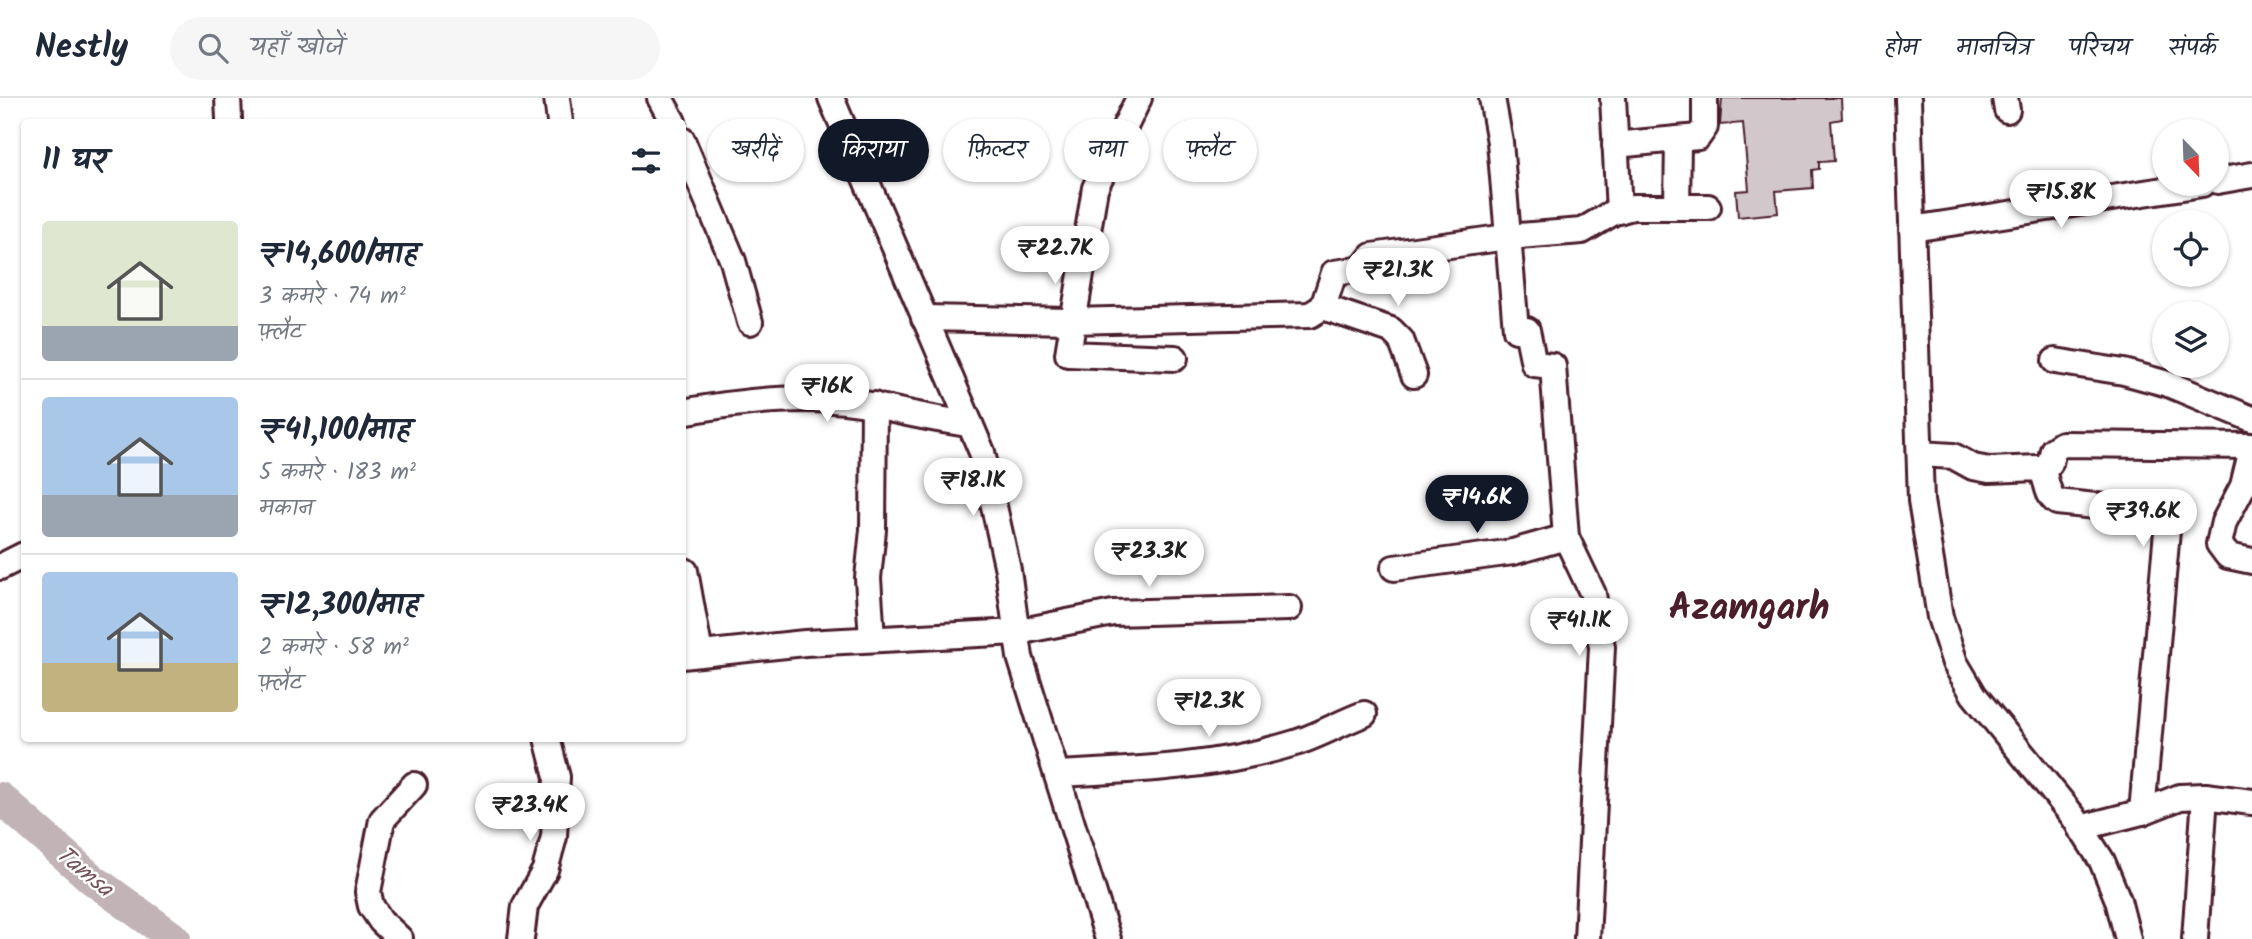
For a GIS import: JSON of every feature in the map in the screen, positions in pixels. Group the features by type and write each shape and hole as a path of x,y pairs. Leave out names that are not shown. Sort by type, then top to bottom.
{"street":[{"path":"557,98 560,119"},
{"path":"660,98 671,119"},
{"path":"831,98 982,452 1008,570 1020,657 1108,939"},
{"path":"1139,98 1095,188 1071,321 1068,354 1175,358"},
{"path":"1492,98 1500,142 1516,330 1527,330 1534,364 1553,366 1566,537 1593,594 1602,647 1587,939"},
{"path":"1614,98 1619,211"},
{"path":"1615,145 1698,137 1703,132 1705,98"},
{"path":"1909,98 1921,501 1940,617 1955,663 1974,695 2080,828 2102,861 2118,900 2128,939"},
{"path":"1677,207 1678,141"},
{"path":"686,149 733,261 750,323"},
{"path":"2230,179 2252,175"},
{"path":"1912,229 2152,192"},
{"path":"924,318 1071,321 1310,315 1322,307 1335,273 1362,269 1372,256 1507,237 1589,229 1602,218 1619,211 1708,207"},
{"path":"1322,307 1391,330 1401,341 1415,375"},
{"path":"2055,361 2124,372 2168,384 2252,419"},
{"path":"686,411 733,403 794,399 874,405 922,418 970,424"},
{"path":"872,639 868,578 873,530 874,405"},
{"path":"2043,471 2050,464 2053,450 2062,444 2252,448 2243,486 2224,522 2219,544 2228,556 2252,561"},
{"path":"1920,454 1953,456 1973,467 1989,470 2027,467 2043,471"},
{"path":"2043,471 2048,492 2057,502 2152,512 2160,516 2165,525 2142,812"},
{"path":"1394,568 1513,552 1566,537"},
{"path":"0,567 21,556"},
{"path":"686,585 691,655 872,639 1017,632 1112,613 1289,608"},
{"path":"1057,774 1180,767 1257,753 1307,739 1364,714"},
{"path":"521,939 525,906 545,870 554,837 557,777 548,742"},
{"path":"400,939 381,921 371,906 368,892 382,820 414,785"},
{"path":"2080,828 2142,812 2180,797 2205,796 2252,802"},
{"path":"2195,939 2205,796"}],"building":[{"path":"1722,98 1841,98 1842,119 1831,121 1834,161 1819,162 1819,169 1812,170 1813,188 1776,191 1778,213 1738,217 1736,191 1749,190 1743,123 1720,125"}],"waterway":[{"name":"Tamsa","path":"0,798 92,879 175,939"}],"district":[{"name":"Azamgarh","path":"1749,606"}]}
